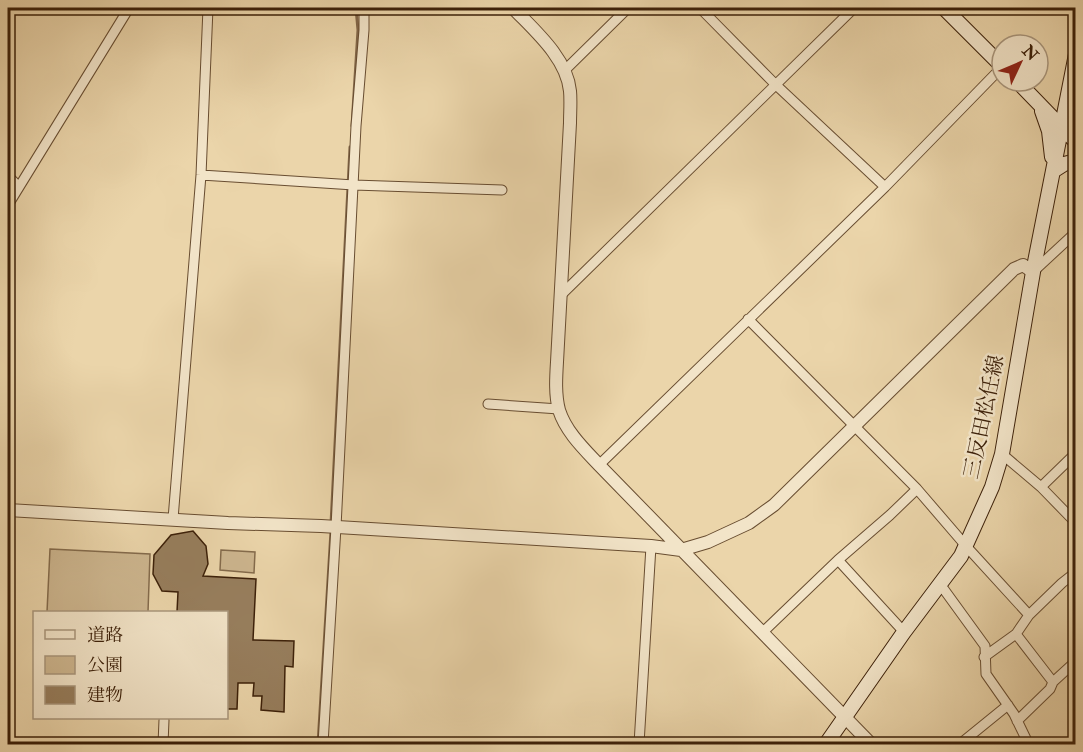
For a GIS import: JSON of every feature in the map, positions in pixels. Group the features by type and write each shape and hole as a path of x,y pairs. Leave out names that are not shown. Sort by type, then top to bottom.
{"main road":[{"path":"944,8 990,54"},
{"name":"三反田松任線","path":"826,744 904,632 961,556 992,487 1002,454 1033,272 1076,54"},
{"path":"1033,98 1047,103 1059,102 1070,82"},
{"path":"1070,82 1076,110"},
{"path":"1028,93 1076,142"},
{"path":"1033,98 1044,114 1049,131 1053,171 1064,164 1076,161"}],"street":[{"path":"8,205 129,8"},
{"path":"173,519 201,175 208,8"},
{"path":"323,744 336,527 349,185 357,126 364,8"},
{"path":"513,8 553,51 570,88 556,372 559,409 564,424 598,465 871,744"},
{"path":"564,71 628,8"},
{"path":"700,8 885,188"},
{"path":"560,296 854,8"},
{"path":"598,465 885,188 990,79"},
{"path":"201,175 349,185 502,190"},
{"path":"8,176 19,187"},
{"path":"8,510 321,526 651,546 681,550 708,542 749,523 774,505 1014,269 1023,265 1033,272 1076,232"},
{"path":"748,319 917,489 1029,615"},
{"path":"488,404 559,409"},
{"path":"1041,487 1076,453"},
{"path":"1002,454 1041,487 1076,523"},
{"path":"762,633 917,489"},
{"path":"639,744 651,546"},
{"path":"838,560 904,632"},
{"path":"984,657 1016,634 1029,615 1076,572"},
{"path":"940,584 985,646 986,674 1008,705 1028,744"},
{"path":"1016,634 1053,682"},
{"path":"1017,721 1076,661"},
{"path":"960,744 1008,705"},
{"path":"163,744 164,720"},
{"path":"1067,744 1076,736"}],"green space":[{"path":"50,549 150,554 148,611 47,611"},
{"path":"221,550 255,552 254,573 220,570"}],"building":[{"path":"193,531 206,546 208,564 203,576 256,579 253,640 294,641 293,667 285,666 284,712 261,710 262,696 253,696 254,683 238,683 237,709 228,709 228,611 177,611 178,592 162,591 153,574 154,555 171,535"}],"waterway":[{"path":"352,126 358,30 356,8"},
{"path":"331,524 350,147"},
{"path":"318,744 331,531"}]}
